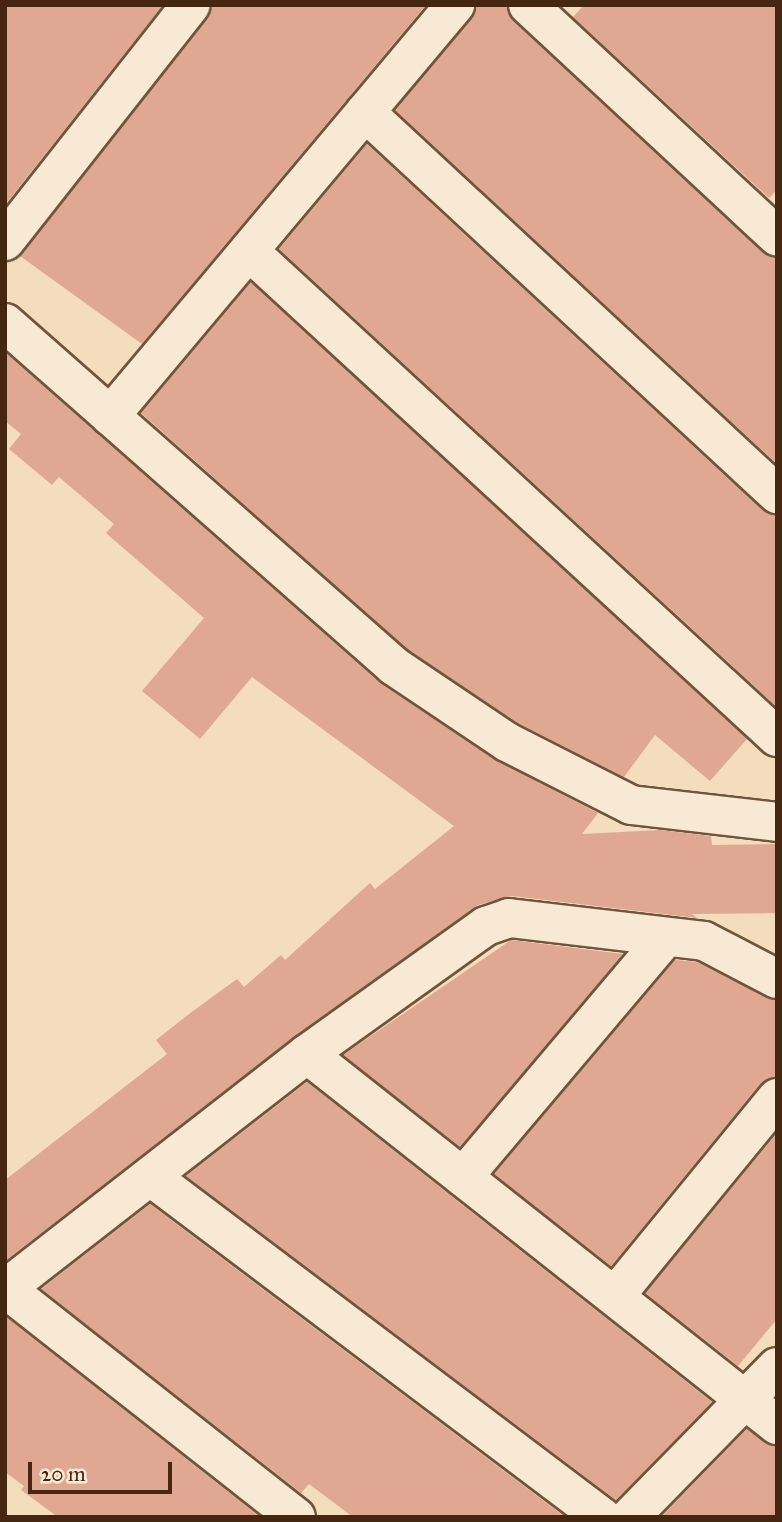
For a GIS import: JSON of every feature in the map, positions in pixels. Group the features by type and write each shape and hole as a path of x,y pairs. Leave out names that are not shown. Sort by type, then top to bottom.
{"street":[{"path":"5,241 191,5"},
{"path":"110,416 251,253 455,5"},
{"path":"528,5 777,236"},
{"path":"365,112 777,494"},
{"path":"251,253 777,737"},
{"path":"5,323 394,666 507,742 631,804 777,822"},
{"path":"296,1517 6,1289 307,1054 486,926 509,918 704,941 777,979"},
{"path":"463,1177 666,937"},
{"path":"307,1054 777,1424"},
{"path":"615,1296 777,1098"},
{"path":"151,1177 602,1517"},
{"path":"630,1517 777,1367"}],"building":[{"path":"5,5 163,5 5,205"},
{"path":"212,5 426,5 142,344 20,256"},
{"path":"476,5 507,5 513,21 762,252 777,257 777,464 395,110"},
{"path":"584,5 777,5 777,190 769,198 573,17"},
{"path":"367,144 762,510 777,515 776,706 279,249"},
{"path":"251,282 747,739 710,781 655,735 624,777 518,723 407,649 141,413"},
{"path":"5,352 380,683 495,760 598,813 582,834 660,830 711,836 712,845 777,844 777,913 692,914 697,918 512,896 478,905 294,1037 5,1261 5,1180 167,1054 156,1040 237,979 244,987 281,955 285,960 370,883 375,889 454,826 252,677 200,739 142,691 204,618 106,533 114,524 59,477 52,485 9,449 21,434 5,421"},
{"path":"511,940 623,954 460,1147 343,1055"},
{"path":"675,960 697,962 777,1001 777,1077 760,1084 611,1266 494,1174"},
{"path":"307,1082 712,1402 616,1500 186,1176"},
{"path":"777,1133 777,1319 738,1366 645,1293"},
{"path":"150,1204 565,1517 353,1517 309,1484 301,1493 41,1289"},
{"path":"5,1316 260,1517 58,1517 21,1490 24,1486 5,1472"},
{"path":"747,1429 777,1446 777,1517 661,1517"}]}
